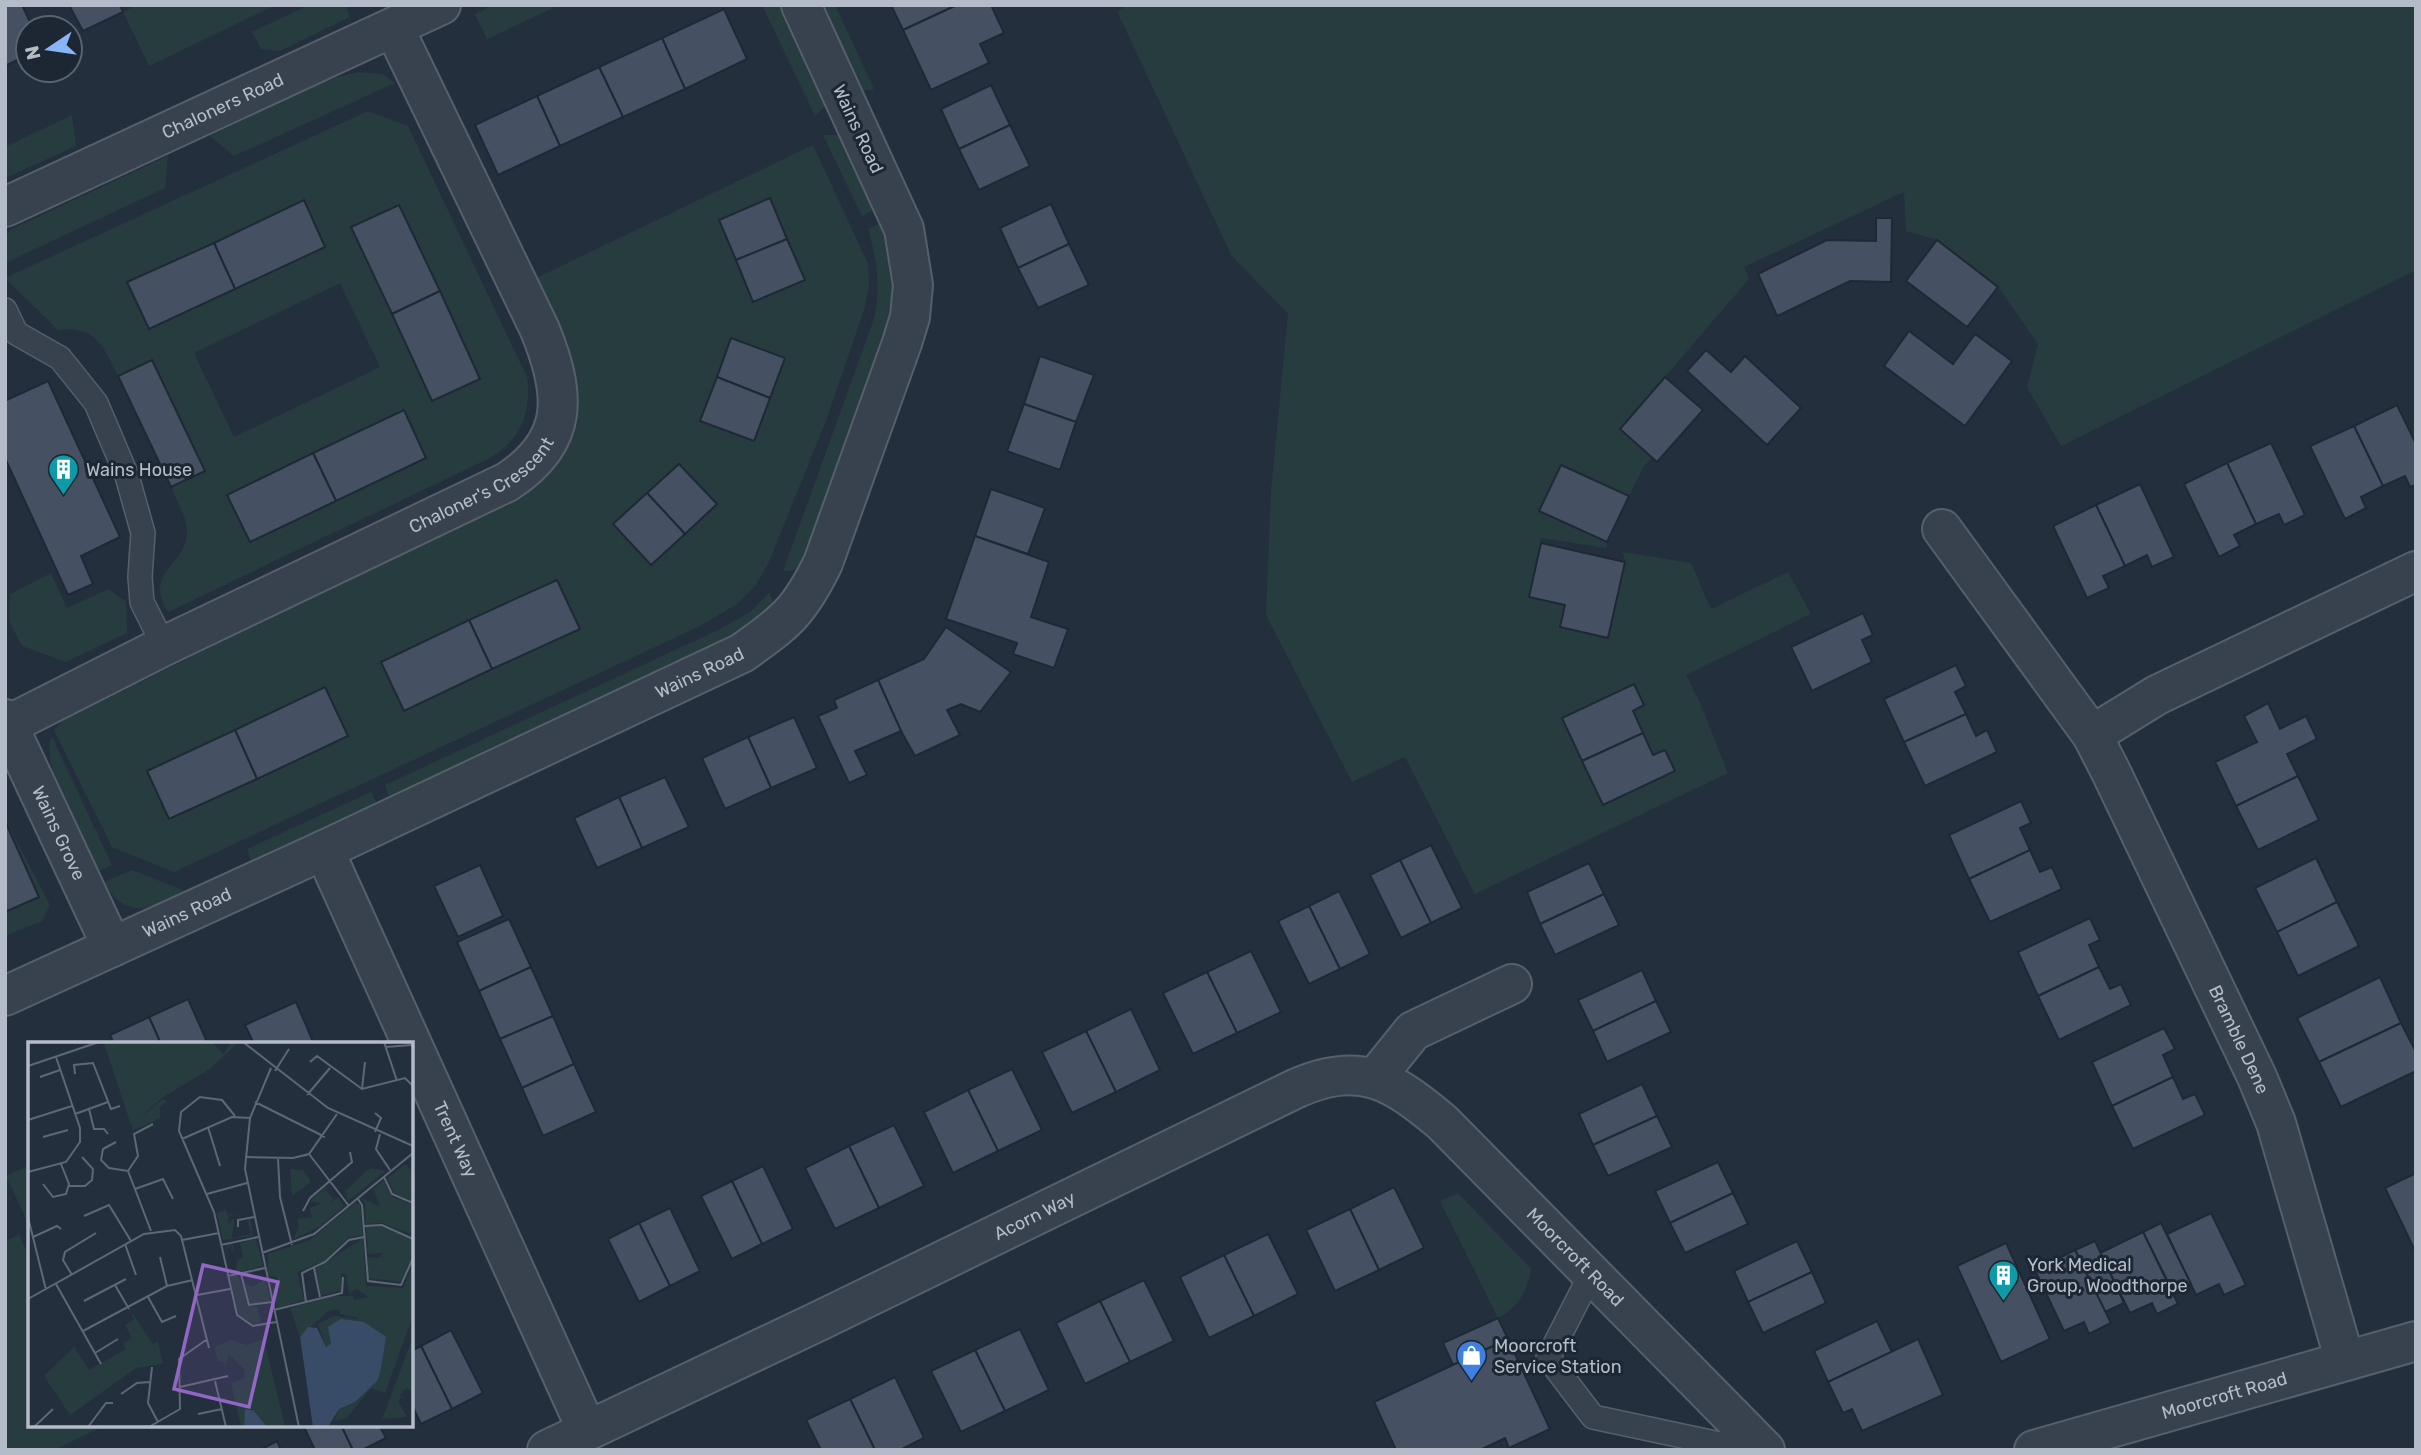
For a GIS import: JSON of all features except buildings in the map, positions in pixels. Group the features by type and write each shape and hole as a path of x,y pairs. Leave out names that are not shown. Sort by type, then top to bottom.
{"street":[{"name":"Chaloners Road","path":"5,206 440,5"},
{"name":"Wains Road","path":"5,996 324,850 742,653 786,622 807,596 823,563 902,343 910,317 912,285 904,229 801,5"},
{"name":"Chaloner's Crescent","path":"7,722 507,482 528,468 545,449 554,425 559,396 553,362 394,28"},
{"name":"Bramble Dene","path":"1942,529 2092,735 2258,1077 2276,1122 2345,1361"},
{"path":"2092,735 2157,695 2416,571"},
{"name":"Wains Grove","path":"7,722 112,947"},
{"name":"Trent Way","path":"324,850 411,1042"},
{"path":"1375,1077 1413,1031 1512,984"},
{"name":"Trent Way","path":"413,1046 587,1430"},
{"name":"Acorn Way","path":"547,1450 1316,1079 1342,1074 1375,1077"},
{"name":"Moorcroft Road","path":"1375,1077 1409,1094 1442,1122 1591,1274 1742,1446"},
{"name":"Moorcroft Road","path":"2034,1450 2416,1341"}],"lane":[{"path":"5,310 16,333 60,358 96,403 127,476 143,533 140,577 142,602 164,646"},
{"path":"1591,1274 1548,1358 1593,1417 1742,1446"}],"green space":[{"path":"137,5 276,5 149,66 123,12"},
{"path":"309,5 345,5 350,17 280,51 261,49 252,32"},
{"path":"493,5 552,5 553,8 487,39 475,14"},
{"path":"762,5 780,5 826,106 815,116"},
{"path":"818,5 835,5 874,89 859,91"},
{"path":"1128,5 2416,5 2416,270 2061,446 2027,387 2038,344 1998,287 1937,240 1906,231 1904,192 1744,267 1749,279 1620,429 1652,458 1644,466 1629,496 1561,465 1539,511 1607,542 1606,548 1541,538 1529,597 1565,605 1560,627 1608,638 1625,562 1623,552 1691,563 1711,609 1788,572 1811,614 1686,675 1728,773 1475,894 1405,757 1352,782 1266,615 1271,491 1288,314 1231,255 1117,11","holes":["1634,684 1644,705 1633,711 1653,755 1665,750 1675,771 1603,805 1562,718"]},
{"path":"359,72 383,74 395,83 234,156 210,136 303,90"},
{"path":"368,111 408,126 527,377 526,413 510,443 490,458 168,612 161,598 160,587 168,569 181,552 187,530 171,484 152,360 118,376 97,340 81,331 58,330 5,278","holes":["340,283 380,367 234,437 194,353"]},
{"path":"72,115 76,146 5,178 5,147"},
{"path":"823,135 840,135 874,210 862,216"},
{"path":"813,145 868,264 869,285 865,307 827,418 769,562 756,585 737,604 700,626 174,872 112,847 54,730 62,721 520,494 552,468 534,279"},
{"path":"168,156 165,188 5,263 5,236 12,229"},
{"path":"881,223 890,250 893,278 886,334 799,570 783,571 874,319 877,274 868,229"},
{"path":"51,573 67,608 109,589 126,602 127,633 66,662 22,646 9,621 10,594"},
{"path":"769,593 776,608 735,637 390,800 385,785 716,631 749,613"},
{"path":"52,737 112,865 99,871 57,784 49,750"},
{"path":"371,792 378,805 252,864 247,849"},
{"path":"5,819 50,905 42,921 5,936 5,912 39,896"},
{"path":"132,870 190,893 154,906 132,907 113,895 104,882"},
{"path":"28,1166 28,1223 6,1176"},
{"path":"1458,1193 1531,1269 1521,1297 1511,1309 1498,1318 1440,1201"},
{"path":"19,1235 28,1254 28,1427 102,1427 54,1450 5,1450 5,1241"}],"place":[{"name":"Wains House","path":"63,497"},
{"name":"York Medical Group, Woodthorpe","path":"2004,1302"},
{"name":"Moorcroft Service Station","path":"1471,1383"}]}
